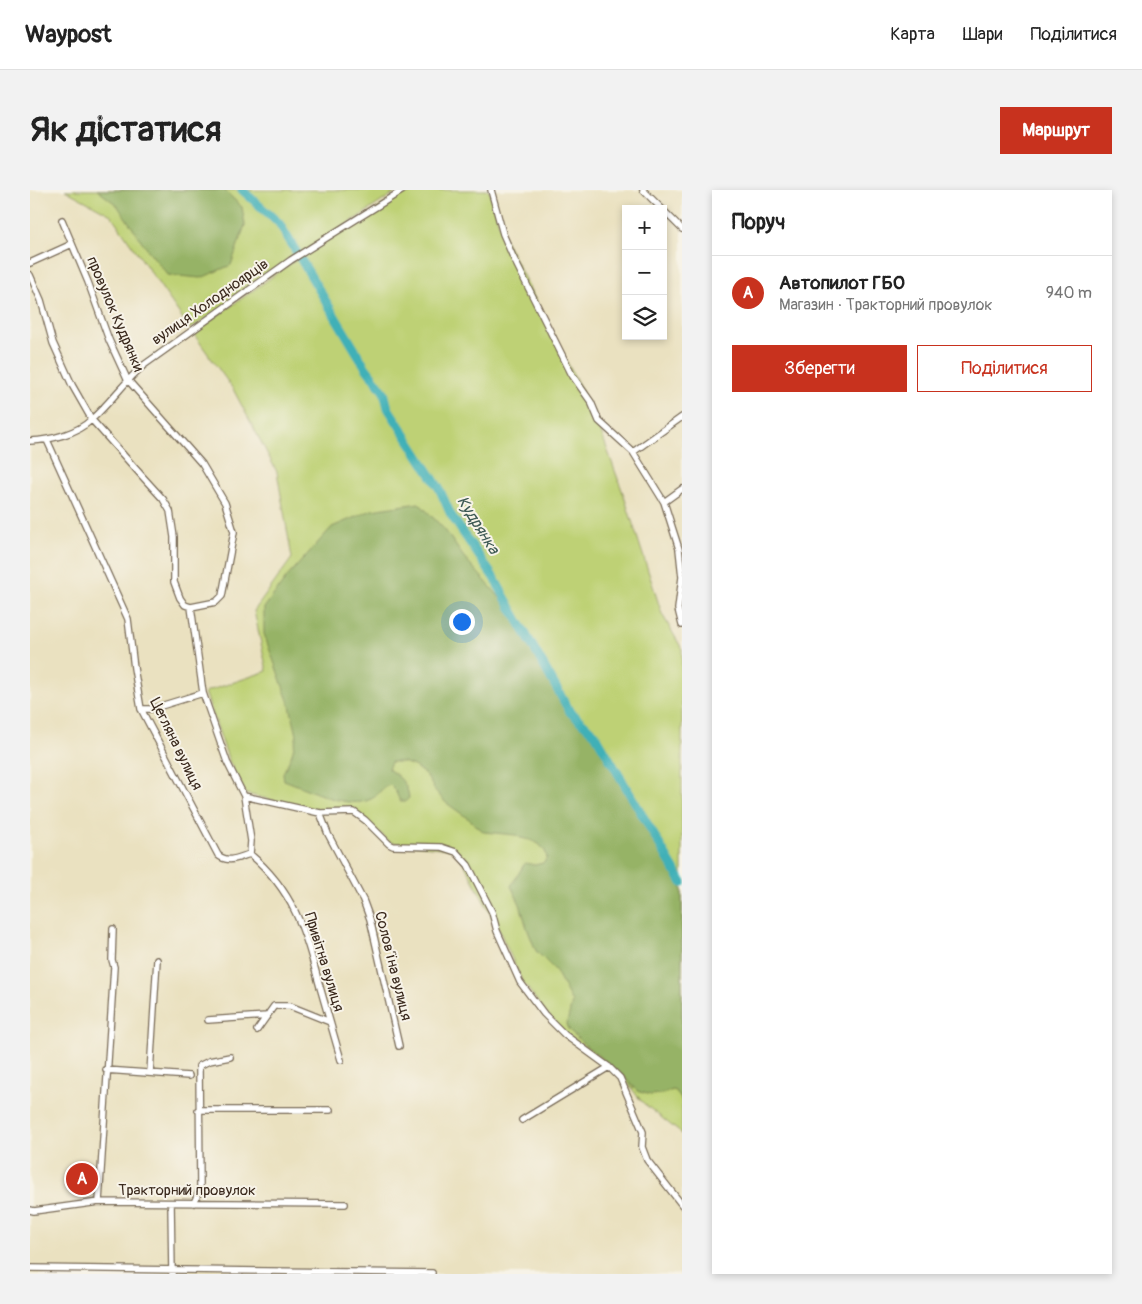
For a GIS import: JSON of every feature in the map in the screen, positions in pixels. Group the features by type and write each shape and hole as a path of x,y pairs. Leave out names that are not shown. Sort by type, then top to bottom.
{"street":[{"name":"вулиця Холодноярців","path":"30,441 47,440 71,432 92,420 127,379 144,364 291,260 403,190"},
{"path":"491,190 503,234 562,357 591,402 599,420 633,452 664,502 681,548 680,607 682,625"},
{"path":"643,190 659,205"},
{"path":"667,213 682,229"},
{"name":"провулок Кудрянки","path":"62,220 109,340 127,379 202,464 225,503 234,532 222,596 216,602 190,607"},
{"path":"30,264 72,244"},
{"path":"30,275 41,300 53,343 72,385 92,420 163,500 170,511 174,537 174,582 180,598 185,605 190,607 202,692 226,762 244,796 251,841 250,854"},
{"path":"633,452 682,417"},
{"name":"Цегляна вулиця","path":"47,440 128,620 141,709 218,855 223,860 230,860 250,854"},
{"path":"664,502 682,489"},
{"path":"141,709 151,708 202,692"},
{"path":"244,796 320,813 354,812 365,820 389,844 394,846 441,847 456,852 468,865 492,912 497,930 520,982 528,995 565,1035 609,1067 620,1078 643,1132 642,1147 647,1160 682,1205"},
{"name":"Соловʼїна вулиця","path":"320,813 328,834 363,900 370,920 399,1046"},
{"name":"Привітна вулиця","path":"250,854 280,886 297,914 306,938 341,1060"},
{"path":"99,1202 114,967 112,960 113,929"},
{"path":"150,1074 157,960"},
{"path":"257,1030 274,1006 290,1006 330,1022"},
{"path":"208,1020 267,1016"},
{"path":"194,1203 200,1189 199,1066 209,1061 230,1056"},
{"path":"522,1120 609,1067"},
{"path":"106,1070 190,1076"},
{"path":"198,1110 330,1110"},
{"name":"Тракторний провулок","path":"30,1210 99,1202 345,1204"},
{"path":"171,1202 172,1272"},
{"path":"30,1268 172,1272 432,1273"}],"green space":[{"path":"65,190 399,190 190,329 111,215"},
{"path":"97,190 224,190 242,207 245,225 231,265 201,278 168,275 147,249 117,205"},
{"path":"407,190 489,190 502,234 597,421 623,493 662,614 682,649 682,1134 642,1102 622,1076 567,1034 546,1013 522,981 499,930 457,850 390,842 355,810 320,811 246,794 229,761 205,692 267,671 254,611 292,558 277,472 233,389 193,333 293,262"},
{"path":"419,503 445,530 463,556 512,611 567,710 594,736 682,885 682,1101 676,1091 673,1090 651,1095 637,1091 623,1075 568,1029 567,1023 572,1002 556,971 536,951 520,904 511,886 525,863 535,865 543,863 547,858 545,851 539,844 516,835 484,832 445,802 434,789 427,776 414,766 403,762 391,762 388,769 405,785 409,798 406,801 400,801 395,790 390,785 371,799 362,802 351,802 328,797 284,780 283,773 291,757 297,735 290,706 264,634 264,608 287,577 332,527 372,510"}],"waterway":[{"name":"Кудрянка","path":"242,190 279,223 366,368 384,392 388,408 439,488 451,515 494,578 570,712 595,734 682,883"}],"place":[{"name":"Автопилот ГБО","path":"82,1179"}]}
